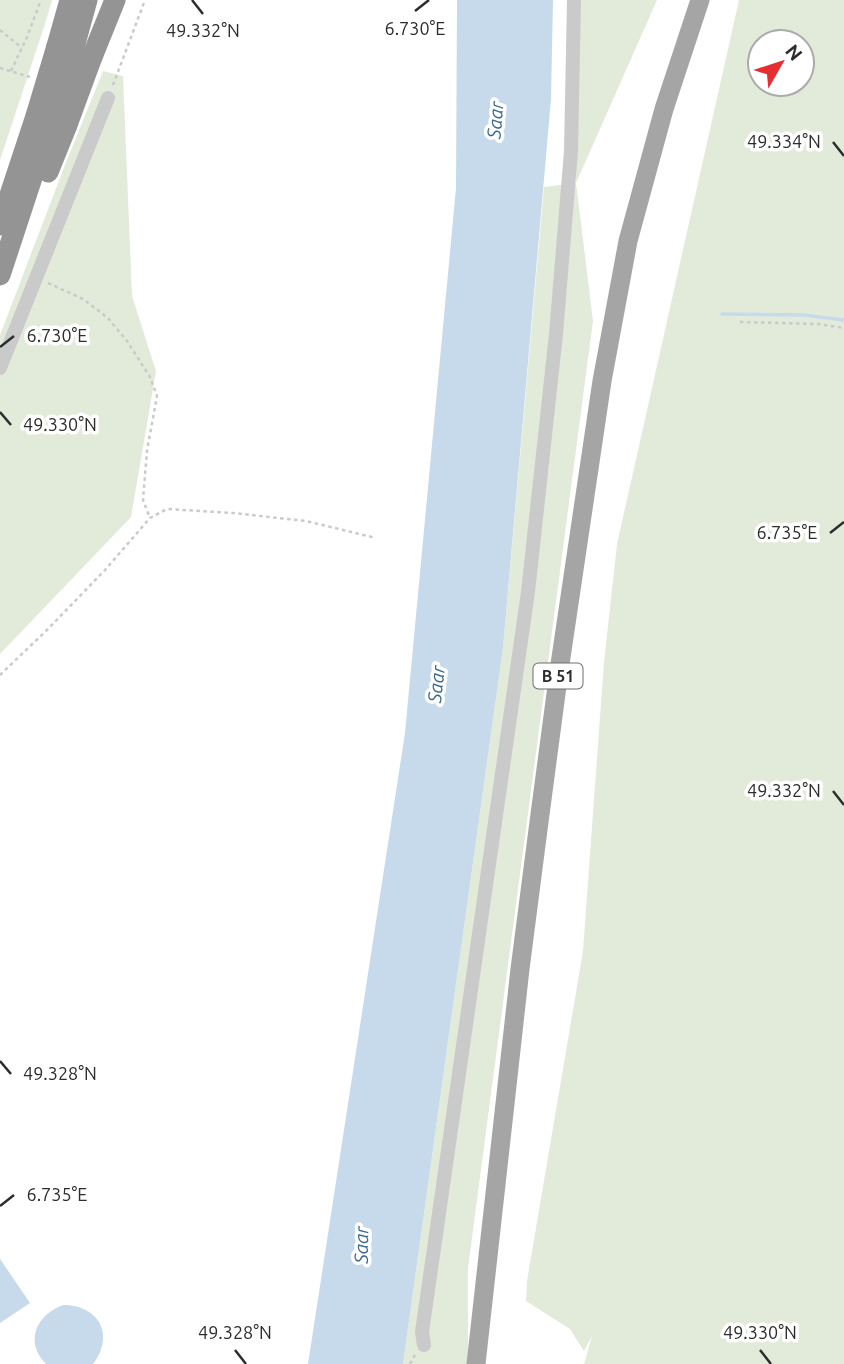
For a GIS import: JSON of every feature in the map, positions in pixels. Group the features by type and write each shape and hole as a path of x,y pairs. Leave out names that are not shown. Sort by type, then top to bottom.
{"highway":[{"path":"70,0 74,51"},
{"path":"0,275 6,233 51,120 74,51 87,0"},
{"path":"74,51 115,0"}],"main road":[{"name":"B 51","path":"476,1364 545,772 602,381 628,241 664,109 700,0"}],"lane":[{"path":"424,1345 422,1332 528,592 556,334 571,151 574,0"},
{"path":"0,368 108,98"}],"path":[{"path":"0,68 11,71 41,0"},
{"path":"108,98 145,0"},
{"path":"0,30 22,48"},
{"path":"36,277 83,299 108,318 127,341 150,377 157,396 147,451 143,500 149,518"},
{"path":"740,322 818,324 844,328"},
{"path":"0,675 105,570 149,518 167,509 233,513 306,522 376,538"}],"green space":[{"path":"0,0 52,0 0,160"},
{"path":"575,0 657,0 576,183"},
{"path":"739,0 844,0 844,1364 584,1364 592,1336 584,1351 570,1329 526,1301 527,1281 583,951 604,662 617,544"},
{"path":"103,71 123,76 132,296 156,371 131,517 0,654 0,335"},
{"path":"576,183 593,321 468,1268 468,1364 403,1364 503,648 544,187"}],"water":[{"name":"Saar","path":"457,0 553,0 551,99 503,648 403,1364 308,1364 405,733 456,188"},
{"path":"0,1259 30,1303 0,1323"},
{"path":"63,1305 86,1310 100,1324 103,1343 93,1364 46,1364 39,1356 36,1330 46,1315"}],"waterway":[{"path":"722,314 804,315 844,320"}]}
